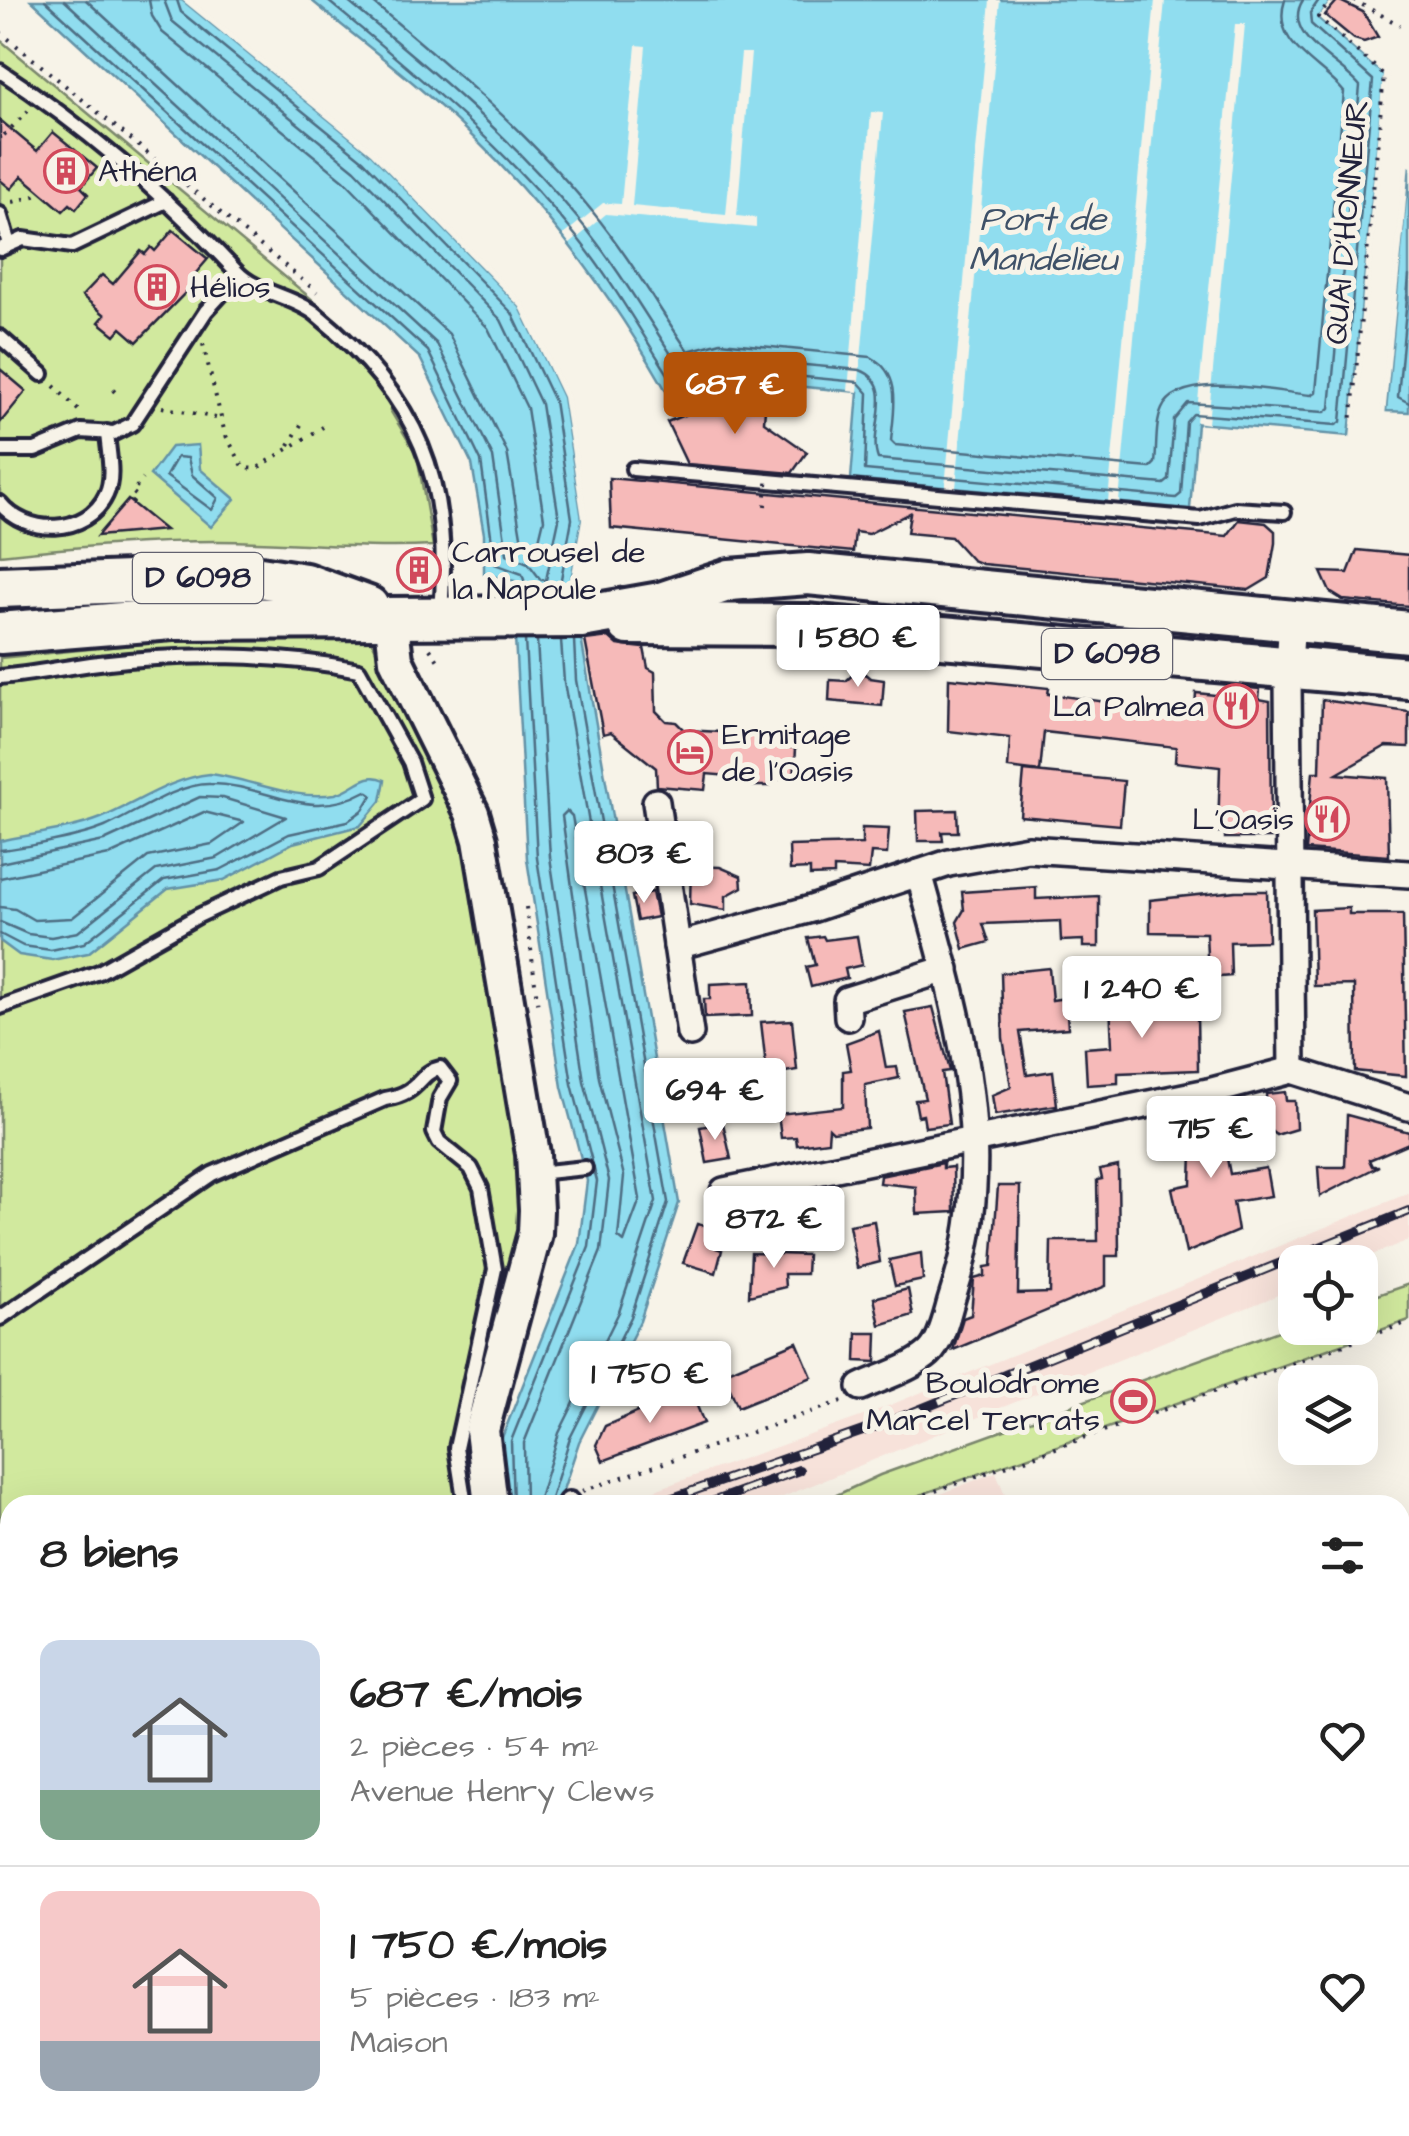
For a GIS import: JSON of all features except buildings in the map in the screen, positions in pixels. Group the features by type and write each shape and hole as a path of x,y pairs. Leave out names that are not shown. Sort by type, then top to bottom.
{"main road":[{"name":"D 6098","path":"0,587 260,577 304,584 434,631 581,617 661,603 730,580 808,574 1409,632"},
{"name":"D 6098","path":"0,632 172,618 391,616"},
{"name":"D 6098","path":"581,617 612,624 805,625 1409,678"}],"street":[{"path":"391,616 396,660 472,813 480,840 535,1178 535,1233 482,1430 491,1495"},
{"path":"1292,618 1292,1070"},
{"path":"656,802 690,1033"},
{"path":"677,946 919,873 1028,849 1409,874"},
{"path":"860,1387 917,1360 935,1346 965,1253 976,1139 969,1063 919,873"},
{"path":"848,1017 847,1000 946,969"},
{"path":"724,1191 1208,1092 1292,1070 1409,1107"}],"lane":[{"path":"0,71 42,99 166,201 238,274 312,311 360,354 387,386 422,442 441,509 434,631"},
{"path":"0,211 4,246 33,239 72,246 166,201"},
{"path":"0,450 35,450 80,431 132,424 238,274"},
{"path":"0,337 42,374"},
{"path":"0,503 32,526 54,527 80,520 108,492 101,431"},
{"path":"633,469 1200,519 1236,509 1284,512"},
{"path":"0,678 101,662 220,659 300,658 359,670 410,762 422,799 319,868 281,877 198,916 100,972 0,1007"},
{"path":"0,1318 212,1174 385,1099 406,1096 431,1069 440,1068 450,1081 440,1098 434,1132 439,1142 470,1168 481,1188 495,1269 456,1448 463,1495"},
{"path":"535,1178 585,1168"}],"path":[{"name":"QUAI D'HONNEUR","path":"1332,0 1318,17 1384,74 1351,424"},
{"path":"1353,0 1400,25"},
{"path":"0,32 271,250 327,301"},
{"path":"4,135 42,99"},
{"path":"0,211 42,194"},
{"path":"199,325 221,420 238,459 249,471 323,427"},
{"path":"42,374 101,431"},
{"path":"152,399 174,412 221,420"},
{"path":"286,448 302,424"},
{"path":"765,506 768,474"},
{"path":"132,502 137,496 132,492 143,479"},
{"path":"434,631 439,662"},
{"path":"924,1495 1409,1322"},
{"path":"574,1495 852,1397 860,1387"}],"shaded area":[{"path":"1409,1193 1409,1240 1378,1253 1378,1245 1282,1245"},
{"path":"1278,1247 1278,1295 788,1495 641,1495 866,1415"},
{"path":"996,1472 1005,1495 938,1495"}],"green space":[{"path":"0,40 363,345 406,399 390,410 417,455 433,546 189,541 0,555"},
{"path":"199,638 370,638 464,820 527,1167 518,1241 486,1344 467,1432 465,1455 472,1495 0,1495 0,658"},
{"name":"Boulodrome Marcel Terrats","path":"1409,1284 1409,1320 1378,1331 1378,1295"},
{"name":"Boulodrome Marcel Terrats","path":"1278,1331 1278,1345 1339,1345 920,1495 837,1495 880,1475"}],"water":[{"path":"31,0 182,0 371,154 520,307 563,397 582,519 571,580 679,1203 640,1321 579,1442 561,1495 502,1495 501,1440 579,1244 587,1181 562,1087 527,859 515,637 520,589 515,581 484,574 484,534 472,464 420,358"},
{"name":"Port de Mandelieu","path":"311,0 1332,0 1318,18 1384,75 1349,436 1197,423 1190,509 851,479 858,392 719,379 674,405 608,298 531,199 435,102"},
{"path":"1409,166 1409,412 1386,411"},
{"path":"198,445 200,469 235,499 211,527 150,475 171,447"},
{"path":"210,774 304,795 335,794 371,777 385,780 381,801 360,826 293,843 224,880 168,889 88,953 52,960 19,955 0,941 0,841 89,822 168,786"}],"pier":[{"path":"182,0 190,0 374,150 524,304 568,396 587,519 576,580 579,593 574,594 571,580 582,519 563,397 520,307 371,154"},
{"path":"990,0 1000,0 956,488 945,487"},
{"path":"1155,0 1165,0 1119,502 1108,501"},
{"path":"1332,0 1337,0 1325,17 1389,74 1356,425 1351,424 1383,74 1318,17"},
{"path":"1235,24 1245,24 1208,424 1196,422"},
{"path":"636,45 646,46 632,206 726,215 741,53 751,53 737,216 756,218 756,228 606,214 570,244 563,235 603,203 621,204"},
{"path":"871,112 883,113 858,392 848,391"},
{"path":"1409,161 1385,416 1381,411 1404,165"}],"railway":[{"path":"681,1495 894,1420 1409,1211"},
{"path":"731,1495 799,1470"}],"place":[{"name":"Athéna","path":"66,171"},
{"name":"Hélios","path":"157,287"},
{"name":"Carrousel de la Napoule","path":"419,570"},
{"name":"La Palmea","path":"1236,706"},
{"name":"Ermitage de l'Oasis","path":"690,752"},
{"name":"L'Oasis","path":"1327,819"},
{"name":"Boulodrome Marcel Terrats","path":"1133,1401"}]}
